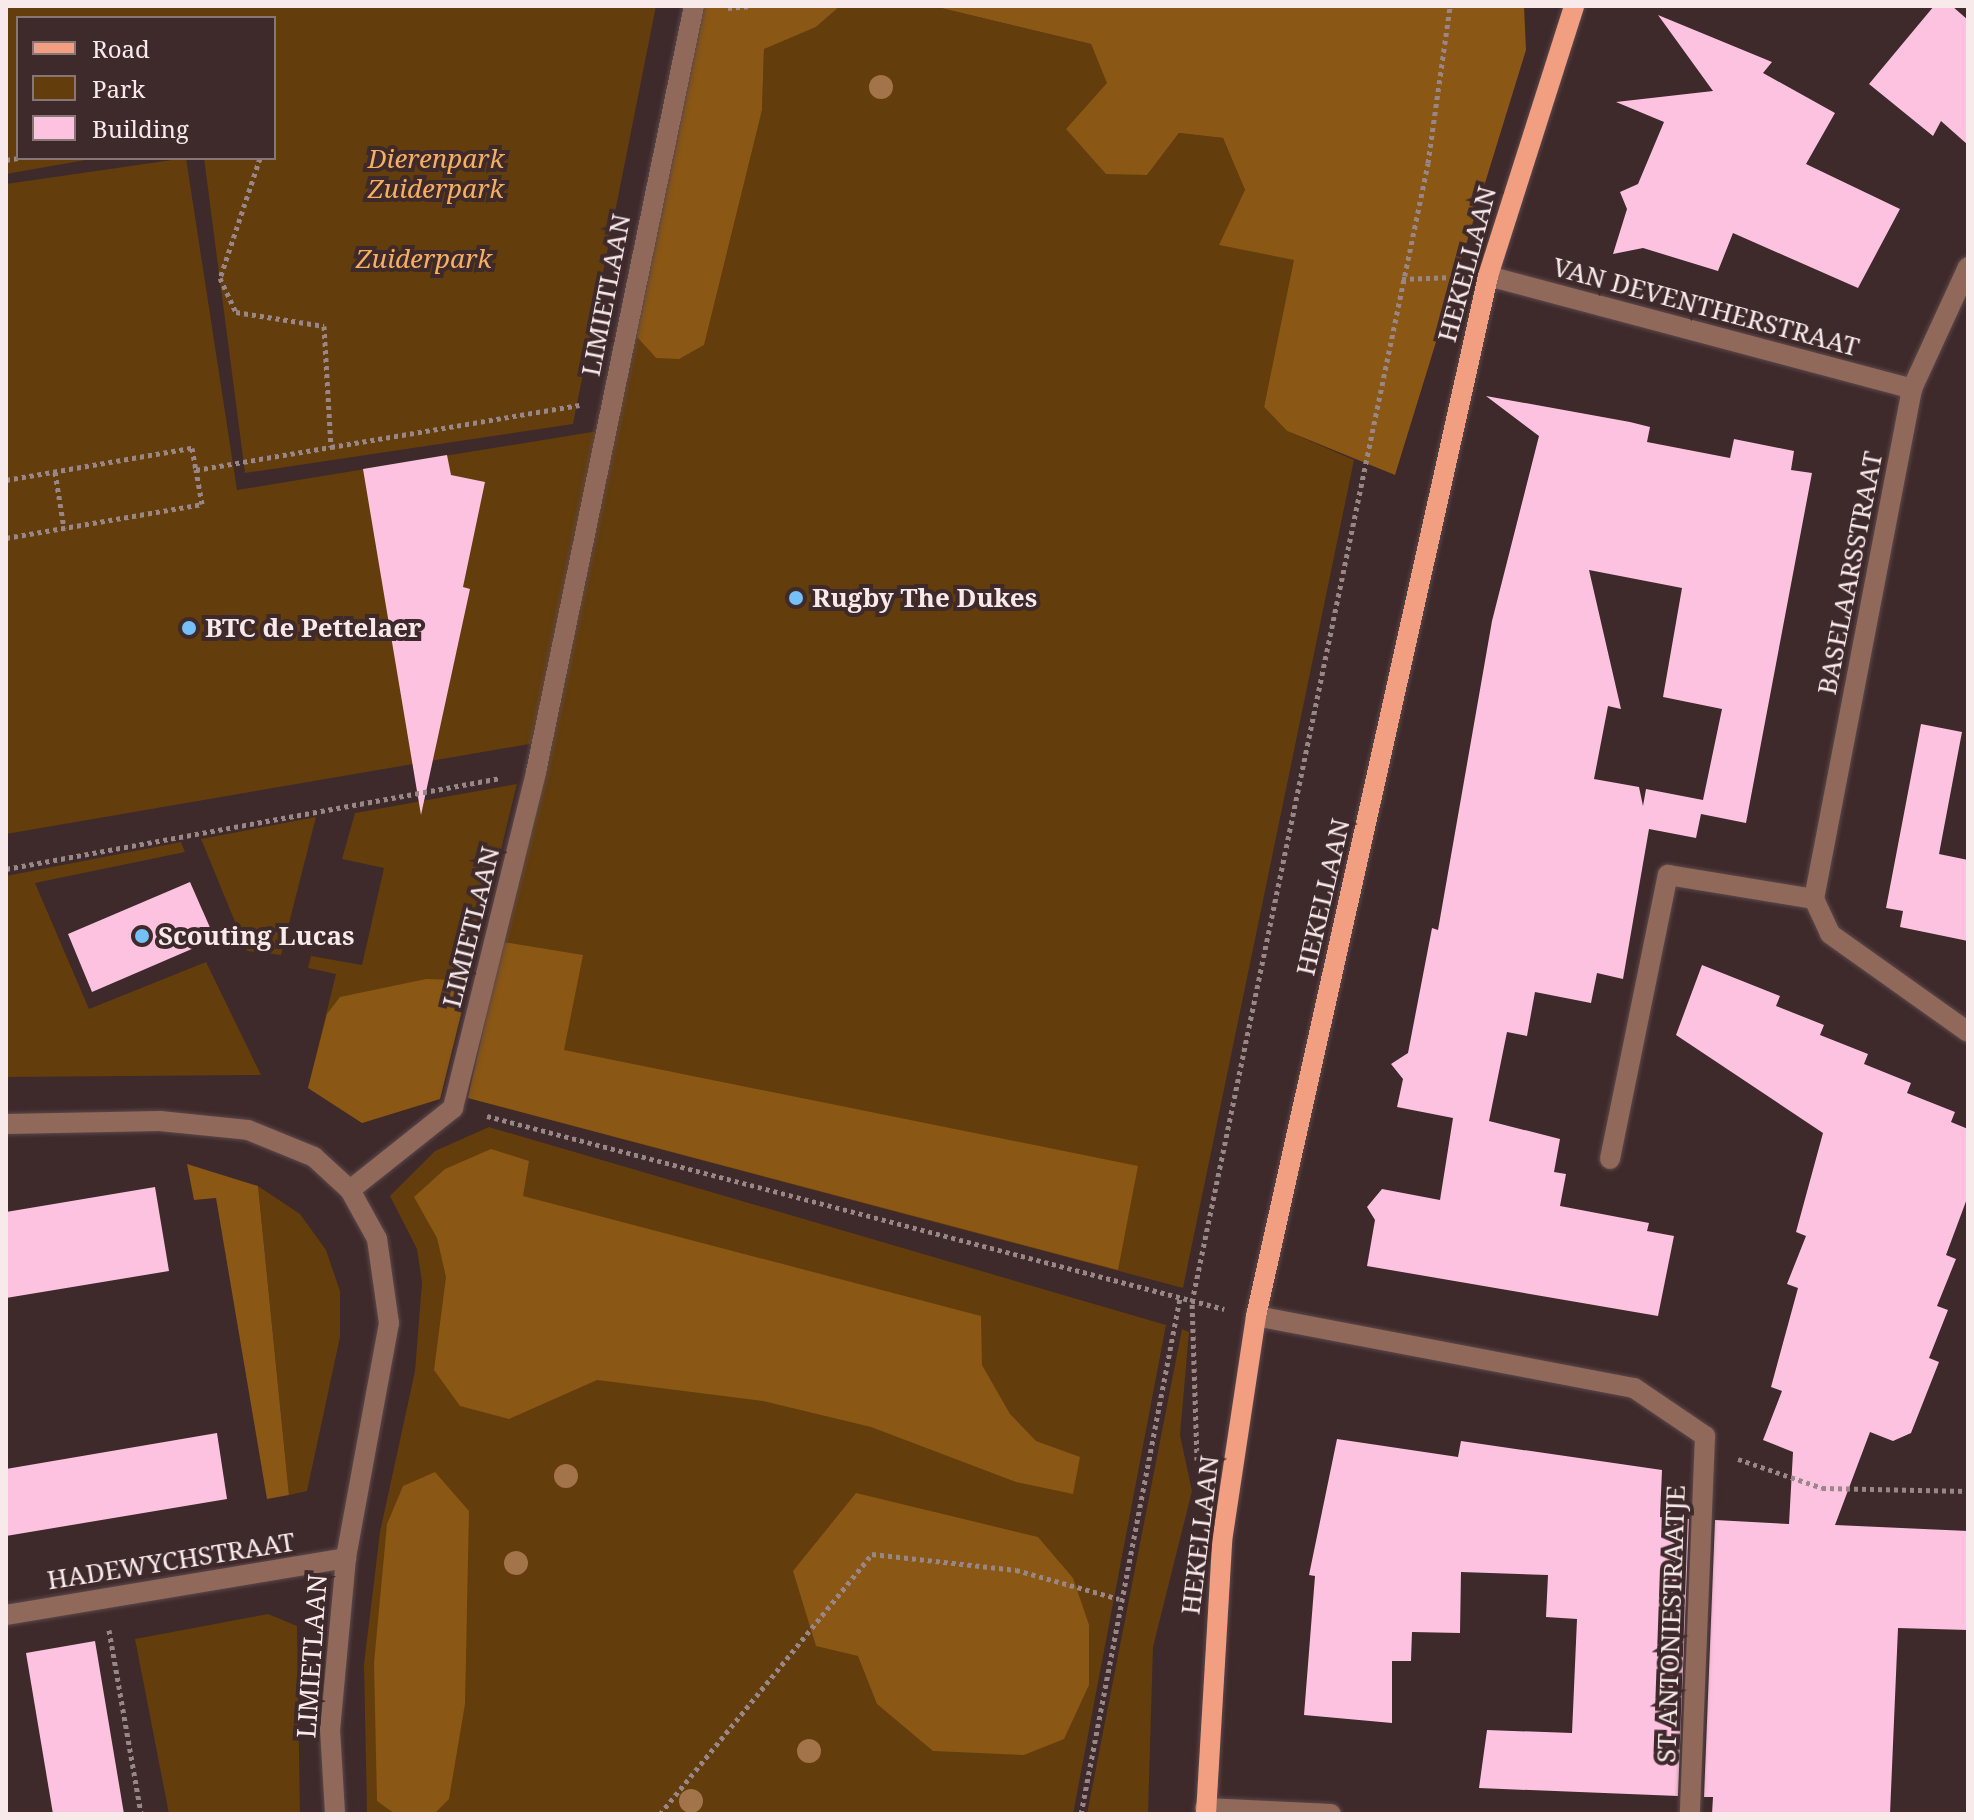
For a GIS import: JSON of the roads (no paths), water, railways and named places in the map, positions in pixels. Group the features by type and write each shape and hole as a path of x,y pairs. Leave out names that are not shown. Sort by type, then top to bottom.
{"main road":[{"name":"HEKELLAAN","path":"1206,1811 1222,1541 1256,1316 1488,276 1574,6"}],"street":[{"name":"LIMIETLAAN","path":"350,1190 453,1108 536,772 694,6"},
{"name":"BASELAARSSTRAAT","path":"1814,899 1912,389 1968,267"},
{"name":"VAN DEVENTHERSTRAAT","path":"1488,276 1912,389"},
{"path":"1610,1159 1668,875 1814,899 1830,934 1968,1032"},
{"name":"LIMIETLAAN","path":"6,1124 160,1121 248,1130 314,1157 350,1190 377,1239 389,1323 346,1558 330,1729 335,1814"},
{"name":"ST ANTONIESTRAATJE","path":"1256,1316 1634,1388 1705,1436 1690,1814"},
{"name":"HADEWYCHSTRAAT","path":"6,1615 346,1558"},
{"path":"1206,1811 1331,1814"}],"place":[{"name":"Rugby The Dukes","path":"796,598"},
{"name":"BTC de Pettelaer","path":"189,628"},
{"name":"Scouting Lucas","path":"142,936"}],"park label":[{"name":"Dierenpark Zuiderpark","path":"436,174"},
{"name":"Zuiderpark","path":"424,259"}]}
